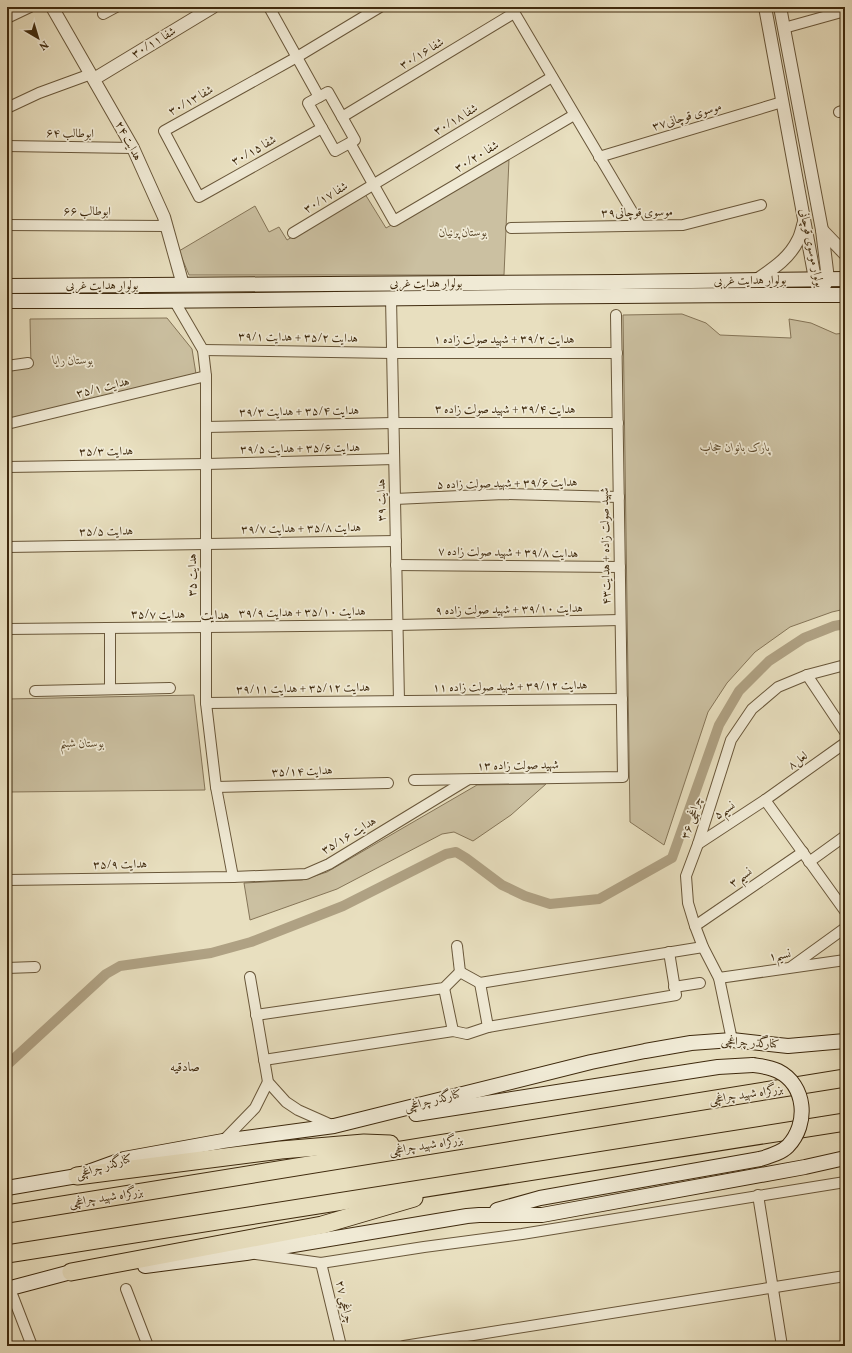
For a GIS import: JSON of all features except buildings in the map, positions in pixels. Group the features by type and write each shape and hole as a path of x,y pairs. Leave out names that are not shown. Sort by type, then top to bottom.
{"highway":[{"name":"بزرگراه شهید چراغچی","path":"7,1214 845,1078"},
{"path":"7,1254 308,1208 459,1182 845,1122"},
{"path":"77,1176 281,1150 364,1144 437,1144"},
{"path":"71,1272 322,1225 399,1204 459,1182"}],"main road":[{"name":"بولوار هدایت غربی","path":"7,286 755,281 845,279"},
{"path":"503,283 503,297"},
{"path":"48,286 48,302"},
{"name":"بولوار هدایت غربی","path":"7,302 175,302 391,298 845,295"},
{"name":"کنارگذر چراغچی","path":"7,1188 77,1176 124,1159 223,1141 334,1126 591,1062 691,1043 732,1040 788,1046 845,1041"},
{"path":"8,1287 71,1272 120,1269 246,1253 479,1215 540,1198 760,1160 777,1153 787,1146 793,1139 802,1118 802,1105 796,1088 778,1071 753,1064 718,1067 334,1126"},
{"path":"479,1215 542,1215 805,1167 845,1158"},
{"path":"7,1183 24,1185"}],"street":[{"path":"7,18 30,7"},
{"name":"هدایت ۲۴","path":"52,7 133,148 166,226 183,285"},
{"path":"103,14 116,7"},
{"name":"شفا ۳۰/۱۱","path":"92,77 213,7"},
{"path":"269,7 320,97"},
{"path":"297,57 380,7"},
{"name":"بولوار موسوی قوچانی","path":"765,7 805,221 821,279"},
{"name":"بولوار موسوی قوچانی","path":"780,7 822,230 820,295"},
{"path":"512,10 640,226"},
{"name":"شفا ۳۰/۱۶","path":"342,117 512,10"},
{"path":"784,28 845,11"},
{"name":"شفا ۳۰/۱۳","path":"199,197 164,131 297,57"},
{"path":"7,108 40,93 92,77"},
{"name":"شفا ۳۰/۱۸","path":"373,185 552,77"},
{"path":"328,92 342,117 355,140 335,151 308,103 328,92"},
{"name":"موسوی قوچانی۳۷","path":"599,157 782,102"},
{"name":"شفا ۳۰/۲۰","path":"373,185 394,221 574,115"},
{"name":"شفا ۳۰/۱۵","path":"199,197 322,128"},
{"path":"350,143 373,185"},
{"name":"ابوطالب ۶۴","path":"7,146 133,148"},
{"name":"شفا ۳۰/۱۷","path":"293,233 373,185"},
{"name":"موسوی قوچانی۳۹","path":"511,228 683,225 761,205"},
{"path":"755,281 777,266 789,255 798,240 805,221"},
{"name":"ابوطالب ۶۶","path":"7,225 166,226"},
{"path":"822,230 845,254"},
{"name":"هدایت ۳۹","path":"391,298 399,701"},
{"name":"هدایت ۳۵","path":"175,302 203,350 206,376 206,703 216,787 233,877"},
{"name":"شهید صولت زاده + هدایت۴۳","path":"616,315 623,777"},
{"name":"هدایت ۳۵/۲ + هدایت ۳۹/۱","path":"203,350 392,353"},
{"name":"هدایت ۳۹/۲ + شهید صولت زاده ۱","path":"392,353 617,353"},
{"path":"7,366 28,363"},
{"name":"هدایت ۳۵/۱","path":"7,424 206,376"},
{"name":"هدایت ۳۹/۴ + شهید صولت زاده ۳","path":"394,423 618,423"},
{"name":"هدایت ۳۵/۴ + هدایت ۳۹/۳","path":"206,427 394,423"},
{"name":"هدایت ۳۵/۶ + هدایت ۳۹/۵","path":"206,464 394,459"},
{"name":"هدایت ۳۵/۳","path":"7,467 206,464"},
{"name":"هدایت ۳۹/۶ + شهید صولت زاده ۵","path":"395,499 504,494 619,497"},
{"name":"هدایت ۳۵/۸ + هدایت ۳۹/۷","path":"206,543 396,541"},
{"name":"هدایت ۳۵/۵","path":"7,547 206,543"},
{"name":"هدایت ۳۹/۸ + شهید صولت زاده ۷","path":"396,565 620,567"},
{"name":"هدایت ۳۹/۱۰ + شهید صولت زاده ۹","path":"398,625 620,620"},
{"name":"هدایت ۳۵/۱۰ + هدایت ۳۹/۹","path":"206,627 398,625"},
{"name":"هدایت ۳۵/۷","path":"7,629 206,627"},
{"path":"110,628 110,690"},
{"name":"چراغچی ۳۶","path":"732,1040 719,978 703,947 688,903 686,876 698,844 731,740 752,710 778,687 807,675 845,665"},
{"path":"807,675 845,732"},
{"path":"35,691 170,688"},
{"name":"هدایت ۳۹/۱۲ + شهید صولت زاده ۱۱","path":"399,701 622,699"},
{"name":"هدایت ۳۵/۱۲ + هدایت ۳۹/۱۱","path":"206,703 399,701"},
{"name":"لعل۸","path":"765,800 845,743"},
{"name":"شهید صولت زاده ۱۳","path":"414,780 623,777"},
{"name":"هدایت ۳۵/۱۶","path":"233,877 306,874 329,864 467,780"},
{"name":"هدایت ۳۵/۱۴","path":"216,787 388,782"},
{"path":"765,800 845,911"},
{"name":"نسیم۵","path":"698,844 765,800"},
{"path":"810,862 845,836"},
{"name":"نسیم ۳","path":"695,926 803,852"},
{"name":"هدایت ۳۵/۹","path":"7,880 233,877"},
{"path":"790,968 845,928"},
{"path":"457,946 460,972"},
{"path":"460,972 480,984 703,947"},
{"path":"264,1060 453,1031 467,1034 488,1027 676,995 669,952"},
{"name":"نسیم۱","path":"719,978 845,960"},
{"path":"7,968 35,967"},
{"path":"256,1015 444,988 460,972"},
{"path":"250,977 268,1082 286,1102 298,1110 334,1126"},
{"path":"674,987 700,983"},
{"path":"480,984 488,1027"},
{"path":"444,988 453,1031"},
{"path":"223,1141 255,1108 268,1082"},
{"path":"246,1253 321,1263 530,1232 845,1182"},
{"path":"758,1195 782,1346"},
{"name":"چراغچی ۲۷","path":"321,1263 341,1346"},
{"path":"404,1346 845,1276"},
{"path":"8,1287 32,1346"},
{"path":"126,1289 148,1346"}],"green space":[{"name":"بوستان پرنیان","path":"509,159 504,275 189,275 179,251 255,206 269,232 279,227 287,240 365,194 386,228"},
{"name":"پارک بانوان حجاب","path":"682,314 706,323 720,335 791,338 789,319 811,323 836,334 845,333 845,609 790,627 755,652 727,683 708,712 664,845 630,822 623,315"},
{"name":"بوستان رایا","path":"167,318 192,349 196,374 7,420 7,369 31,366 30,319"},
{"name":"بوستان شبنم","path":"194,695 205,790 9,792 7,699"},
{"path":"546,784 511,815 473,841 454,832 442,834 337,889 250,920 244,883 302,880 327,872 477,785"}],"waterway":[{"path":"7,1065 106,974 120,966 211,953 251,942 343,906 446,854 456,852 502,885 525,896 550,904 599,899 672,858 719,725 739,691 769,661 804,638 834,626 845,624"}],"district":[{"name":"هدایت","path":"215,616"},
{"name":"صادقیه","path":"185,1068"}]}
